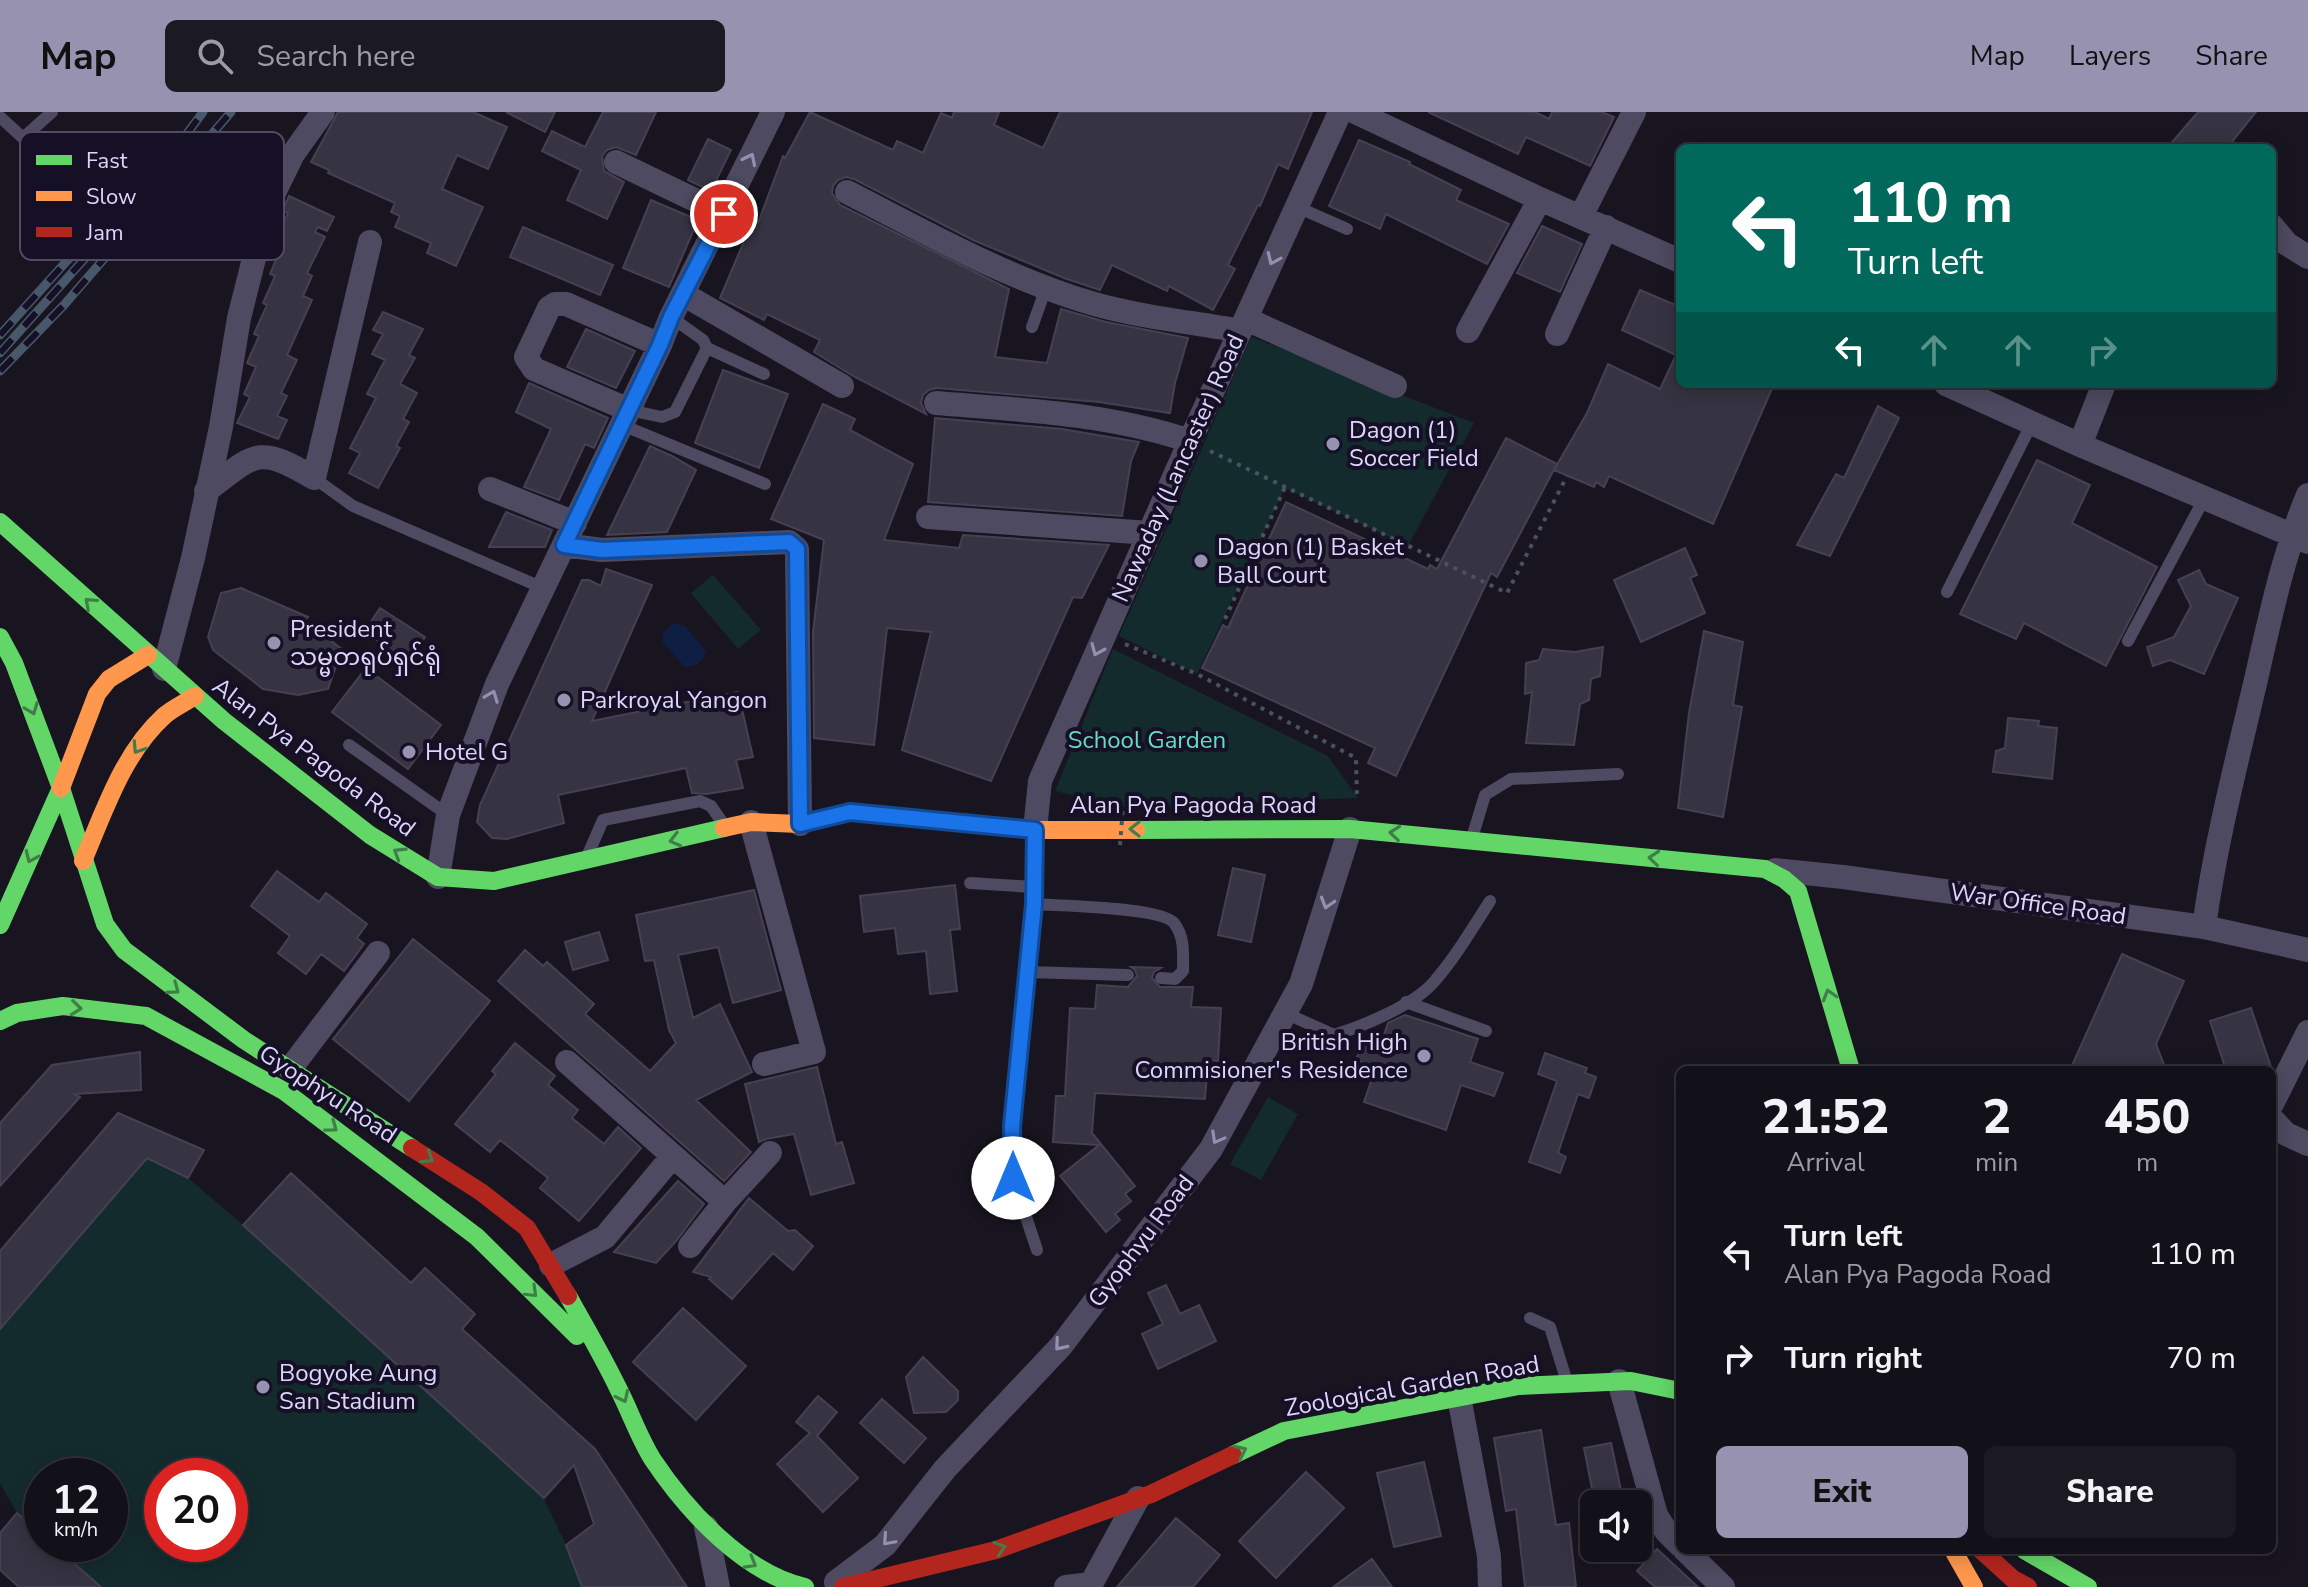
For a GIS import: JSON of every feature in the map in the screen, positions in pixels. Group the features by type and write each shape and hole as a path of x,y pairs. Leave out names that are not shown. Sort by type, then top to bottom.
{"main road":[{"name":"Alan Pya Pagoda Road","path":"0,522 195,696 370,835 438,877 494,881 751,822 800,824 850,812 1035,830 1350,829 1765,869 1798,891 1850,1066"},
{"name":"Gyophyu Road","path":"0,637 14,663 61,788 105,924 124,950 244,1040 481,1192 527,1228 607,1365 653,1459 705,1524 741,1557 784,1582 805,1587"},
{"path":"0,925 61,788 97,694 109,679 156,662"},
{"path":"83,861 129,763 147,735 166,715 195,696"},
{"path":"0,1021 17,1013 63,1006 146,1016 284,1091 477,1237 607,1365"},
{"name":"Zoological Garden Road","path":"843,1587 996,1550 1138,1498 1284,1431 1519,1386 1631,1381 1676,1390"},
{"path":"1955,1554 1974,1587"},
{"path":"1985,1554 1994,1587"},
{"path":"1987,1554 2019,1584"},
{"path":"2008,1554 2019,1584"},
{"path":"2031,1554 2088,1587"}],"street":[{"path":"284,172 323,112"},
{"path":"438,877 448,815 497,684 671,317 773,112"},
{"name":"Nawaday (Lancaster) Road","path":"1035,830 1040,781 1340,112"},
{"path":"1355,112 1676,259"},
{"path":"1581,216 1632,113"},
{"path":"616,162 724,214"},
{"path":"847,192 999,270 1046,288 1102,306 1243,325 1395,386"},
{"path":"1468,331 1540,199"},
{"path":"1557,334 1606,227"},
{"path":"2276,231 2287,244 2308,257"},
{"path":"206,491 248,458 278,459 314,478 370,242"},
{"path":"156,662 193,558 221,427 239,318 254,260"},
{"path":"683,294 842,386"},
{"path":"625,417 534,369 529,363 526,357 549,308 555,304 566,304 660,345"},
{"path":"1955,388 2300,539"},
{"path":"2080,445 2102,388"},
{"path":"936,403 1075,414 1148,427 1190,441"},
{"path":"490,489 602,550 793,544 797,549 800,824"},
{"path":"2204,927 2213,861 2300,539 2308,495"},
{"path":"928,517 1149,533"},
{"path":"751,822 814,1052 764,1064"},
{"name":"Gyophyu Road","path":"830,1587 885,1545 945,1469 1061,1346 1211,1149 1301,984 1350,829"},
{"name":"War Office Road","path":"1765,869 2204,927 2308,950"},
{"path":"290,1069 378,953"},
{"path":"2276,1096 2308,1032"},
{"path":"567,1062 725,1202"},
{"path":"2276,1123 2286,1134 2308,1144"},
{"path":"690,1246 770,1153"},
{"path":"551,1265 605,1237 672,1157"},
{"path":"1619,1381 1656,1515 1676,1541"},
{"path":"1459,1397 1489,1556 1490,1587"},
{"path":"1084,1586 1138,1498"},
{"name":"Gyophyu Road","path":"705,1524 718,1587"},
{"path":"1689,1554 1723,1587"}],"lane":[{"path":"30,132 52,112"},
{"path":"0,117 20,135"},
{"path":"1297,207 1347,229"},
{"path":"1032,327 1046,288"},
{"path":"671,317 703,340 707,348 764,374"},
{"path":"625,417 662,417 675,412 707,348"},
{"path":"625,417 765,484"},
{"path":"1947,592 2032,423"},
{"path":"314,478 353,506 543,588"},
{"path":"2128,641 2204,499"},
{"path":"349,745 448,815"},
{"path":"1471,841 1485,795 1511,779 1618,774"},
{"path":"586,861 603,820 700,801 711,806 727,828"},
{"path":"1035,830 1034,904 1012,1126 1013,1178 1037,1250"},
{"path":"970,883 1034,887"},
{"path":"1285,1013 1334,1035 1354,1029 1406,1002 1430,986 1490,901"},
{"path":"1034,904 1152,912 1172,920 1183,937 1183,971 1175,979 1161,978"},
{"path":"1027,972 1128,975"},
{"path":"1406,1002 1486,1031"},
{"path":"1530,1318 1550,1327 1568,1384"}],"path":[{"path":"1190,441 1507,593 1567,476"},
{"path":"1225,619 1285,487"},
{"path":"1103,635 1197,674 1356,758 1358,798 1350,829"},
{"path":"1120,845 1123,807"}],"green space":[{"name":"Dagon (1) Soccer Field","path":"1251,337 1474,423 1408,546 1285,488 1197,674 1119,636"},
{"path":"713,575 761,630 738,649 691,593"},
{"name":"School Garden","path":"1113,649 1328,756 1358,798 1123,807 1055,791"},
{"path":"1268,1097 1298,1114 1261,1180 1230,1164"},
{"name":"Bogyoke Aung San Stadium","path":"118,1113 204,1150 188,1178 243,1225 291,1173 411,1283 425,1268 475,1314 463,1329 591,1446 544,1499 566,1545 590,1527 621,1587 19,1587 0,1570 0,1533 17,1513 0,1483 0,1251"}],"water":[{"path":"673,623 685,626 706,651 699,663 685,667 663,643 662,634"}],"building":[{"path":"338,112 473,112 507,127 488,169 457,155 442,189 483,207 456,266 427,253 431,243 395,227 400,216 391,212 395,203 328,173 329,170 311,162"},
{"path":"506,112 555,112 545,132"},
{"path":"603,112 656,112 636,155 616,147 602,156 604,171 624,182 607,219 567,200 581,170 542,151 552,131 585,147"},
{"path":"810,112 893,150 897,141 923,153 941,113 952,118 954,112 999,112 994,125 1043,148 1060,112 1312,112 1288,169 1278,164 1260,206 1228,265 1235,269 1213,310 1169,286 1167,291 1112,265 1100,290 1064,278 973,240 854,179 846,177 838,180 832,193 840,205 1009,289 995,357 1047,363 1061,309 1106,322 1188,338 1170,413 1099,402 937,388 923,395 921,403 926,414 814,352 820,340 767,314 764,320 720,298 753,220 758,223 783,156 785,158"},
{"path":"1428,112 1535,112 1549,119 1552,112 1602,112 1614,117 1590,166 1526,137 1518,154"},
{"path":"2198,112 2256,112 2230,144 2170,144"},
{"path":"708,139 731,150 711,191 688,180"},
{"path":"1359,140 1410,162 1461,190 1456,200 1509,224 1487,264 1386,214 1380,229 1329,206"},
{"path":"289,196 334,217 327,231 318,227 315,232 325,237 307,273 312,276 303,296 312,300 287,355 297,360 281,393 287,396 277,416 287,420 278,439 237,423 250,397 244,394 256,367 247,363 259,336 254,334 267,305 263,303 275,276 270,274 276,260 284,260 284,221 288,213 284,212"},
{"path":"651,200 698,220 669,287 623,268"},
{"path":"1542,226 1582,244 1560,292 1517,273"},
{"path":"523,227 613,265 600,295 510,257"},
{"path":"1640,290 1676,305 1676,355 1622,330"},
{"path":"383,312 423,329 409,355 415,358 400,384 417,393 403,419 409,422 396,446 400,448 378,488 349,473 360,453 350,448 376,398 367,394 385,360 372,354 383,334 373,330"},
{"path":"586,329 635,351 616,388 567,367"},
{"path":"1676,355 1676,388 1772,388 1713,524 1609,476 1604,487 1596,482 1594,487 1554,470 1587,413 1608,364 1660,389"},
{"path":"723,370 788,394 759,468 695,443"},
{"path":"529,383 608,418 594,448 585,444 559,500 524,487 551,429 516,412"},
{"path":"823,404 855,419 850,430 913,464 884,540 959,548 963,535 1109,545 1082,598 1073,597 991,781 902,750 931,632 887,628 874,745 814,738 813,632 824,540 771,519"},
{"path":"1878,406 1899,418 1830,556 1797,545 1836,474 1844,478"},
{"path":"935,418 1062,429 1139,442 1131,461 1122,516 928,502"},
{"path":"1506,438 1557,464 1497,577 1491,573 1396,776 1368,763 1375,748 1202,668 1223,625 1228,628 1286,502 1428,569 1430,565 1437,569"},
{"path":"650,446 696,470 667,532 607,535"},
{"path":"2037,460 2090,485 2072,523 2157,567 2106,666 2024,623 2016,639 1960,614"},
{"path":"506,512 552,530 545,547 489,547"},
{"path":"1685,548 1697,575 1690,578 1705,613 1641,642 1614,580"},
{"name":"Parkroyal Yangon","path":"606,569 652,585 592,721 738,692 753,757 736,760 743,788 707,794 692,793 686,768 558,795 564,823 507,839 492,838 477,822 480,805 582,580 601,586"},
{"path":"2199,570 2206,584 2238,598 2204,674 2170,660 2153,666 2147,647 2174,637 2191,606 2178,580"},
{"name":"President သမ္မတရုပ်ရှင်ရုံ","path":"241,588 308,617 305,621 342,649 328,689 298,695 263,689 213,650 208,637 221,593"},
{"path":"380,608 425,637 409,661 364,632"},
{"path":"1704,631 1743,642 1733,705 1742,707 1723,817 1678,808 1689,713"},
{"path":"1603,647 1600,676 1591,679 1589,700 1580,704 1574,745 1526,743 1532,692 1525,694 1526,663 1539,660 1543,649 1575,652"},
{"name":"Hotel G","path":"366,668 441,725 408,769 332,712"},
{"path":"2008,718 2039,721 2038,726 2057,728 2052,779 1993,772 1996,751 2005,748"},
{"path":"1233,868 1265,875 1251,942 1218,935"},
{"path":"277,871 319,902 326,893 367,924 357,938 364,944 344,971 321,954 306,974 278,953 290,936 251,906"},
{"path":"955,885 960,929 950,930 957,991 930,994 926,951 898,954 895,928 864,932 860,896"},
{"path":"754,890 781,990 733,1003 718,947 678,955 693,1018 720,1004 752,1072 696,1100 751,1152 724,1181 498,981 525,950 543,966 547,962 594,1004 585,1014 650,1071 676,1043 669,1030 654,960 645,961 636,915"},
{"path":"599,932 608,960 573,970 565,942"},
{"path":"413,939 490,1001 409,1101 333,1039"},
{"path":"2122,954 2184,981 2156,1044 2164,1066 2072,1066"},
{"path":"1131,967 1161,968 1154,972 1152,978 1160,987 1193,987 1191,1007 1221,1008 1218,1061 1208,1060 1205,1099 1095,1093 1092,1133 1135,1186 1125,1194 1131,1201 1115,1214 1120,1220 1106,1232 1060,1176 1099,1145 1053,1142 1056,1096 1065,1096 1070,1008 1095,1009 1097,985 1128,987 1137,976"},
{"path":"2251,1008 2271,1066 2225,1066 2210,1021"},
{"path":"1405,1015 1478,1039 1470,1062 1503,1073 1494,1096 1461,1085 1446,1130 1364,1102 1376,1067 1356,1060 1363,1041 1380,1047 1388,1023"},
{"path":"515,1043 555,1076 548,1085 578,1110 572,1118 604,1144 618,1127 641,1148 579,1221 540,1188 548,1178 500,1140 490,1152 455,1124 496,1074 492,1071"},
{"path":"140,1052 141,1090 74,1094 80,1097 0,1186 0,1123 52,1065"},
{"path":"1545,1053 1587,1068 1585,1073 1596,1077 1589,1098 1578,1094 1558,1153 1566,1157 1560,1173 1529,1162 1557,1081 1538,1074"},
{"path":"817,1067 836,1144 842,1142 854,1183 811,1195 794,1134 759,1142 745,1084"},
{"path":"118,1113 204,1150 188,1178 147,1158 0,1329 0,1251"},
{"path":"291,1173 411,1283 425,1268 475,1314 462,1329 595,1449 687,1587 582,1587 566,1545 594,1524 574,1465 544,1498 243,1225"},
{"path":"678,1181 704,1204 676,1241 656,1263 614,1252"},
{"path":"749,1198 788,1231 795,1230 813,1246 793,1270 773,1253 732,1299 709,1279 711,1277 693,1272"},
{"path":"1166,1285 1180,1314 1199,1305 1216,1341 1158,1369 1142,1334 1163,1324 1148,1293"},
{"path":"683,1308 746,1366 696,1420 633,1362"},
{"path":"923,1357 958,1391 958,1400 946,1412 914,1413 906,1377"},
{"path":"818,1396 837,1412 817,1436 858,1478 823,1512 777,1464 810,1433 796,1422"},
{"path":"882,1399 926,1438 904,1463 860,1423"},
{"path":"1541,1430 1556,1525 1569,1523 1576,1587 1525,1587 1516,1509 1506,1511 1494,1438"},
{"path":"1611,1443 1621,1490 1592,1490 1584,1448"},
{"path":"1424,1462 1441,1536 1394,1547 1377,1473"},
{"path":"1306,1472 1344,1508 1276,1578 1239,1541"},
{"path":"17,1513 24,1519 24,1562 73,1562 101,1587 19,1587 0,1570 0,1533"},
{"path":"1176,1518 1220,1555 1193,1587 1117,1587"},
{"path":"1657,1549 1698,1587 1655,1587 1637,1571 1645,1562 1652,1562 1652,1554"},
{"path":"1372,1559 1392,1587 1333,1587"}],"railway":[{"path":"188,132 203,112"},
{"path":"214,132 231,112"},
{"path":"0,335 68,260"},
{"path":"0,353 83,260"},
{"path":"0,371 103,260"}],"traffic: fast":[{"path":"0,522 224,721 370,835 438,877 494,881 724,828"},
{"path":"0,637 14,663 61,788 105,924 124,950 244,1040 412,1148"},
{"path":"0,925 61,788"},
{"path":"1136,830 1350,829 1765,869 1798,891 1850,1066"},
{"path":"0,1021 17,1013 63,1006 146,1016 284,1091 477,1237 577,1336"},
{"path":"568,1296 612,1376 648,1452 667,1480 700,1519 739,1554 782,1580 805,1587"},
{"path":"1233,1455 1284,1431 1519,1386 1631,1381 1676,1390"},
{"path":"2031,1554 2088,1587"}],"traffic: slow":[{"path":"61,788 97,694 109,679 148,655"},
{"path":"83,861 107,803 137,747 164,716 195,696"},
{"path":"724,828 751,822 800,824 850,812 1035,830 1136,830"},
{"path":"1955,1554 1974,1587"}],"traffic: jam":[{"path":"412,1148 481,1192 527,1228 568,1296"},
{"path":"843,1587 996,1550 1151,1494 1233,1455"},
{"path":"1985,1554 2013,1579 2028,1587"}],"place":[{"name":"Dagon (1) Soccer Field","path":"1333,444"},
{"name":"Dagon (1) Basket Ball Court","path":"1201,561"},
{"name":"President သမ္မတရုပ်ရှင်ရုံ","path":"274,643"},
{"name":"Parkroyal Yangon","path":"564,700"},
{"name":"Hotel G","path":"409,752"},
{"name":"British High Commisioner's Residence","path":"1424,1056"},
{"name":"Bogyoke Aung San Stadium","path":"263,1387"}],"route":[{"path":"724,214 671,317 564,545 602,550 793,544 797,549 800,824 850,812 1035,830 1034,904 1012,1126 1013,1178"}]}
